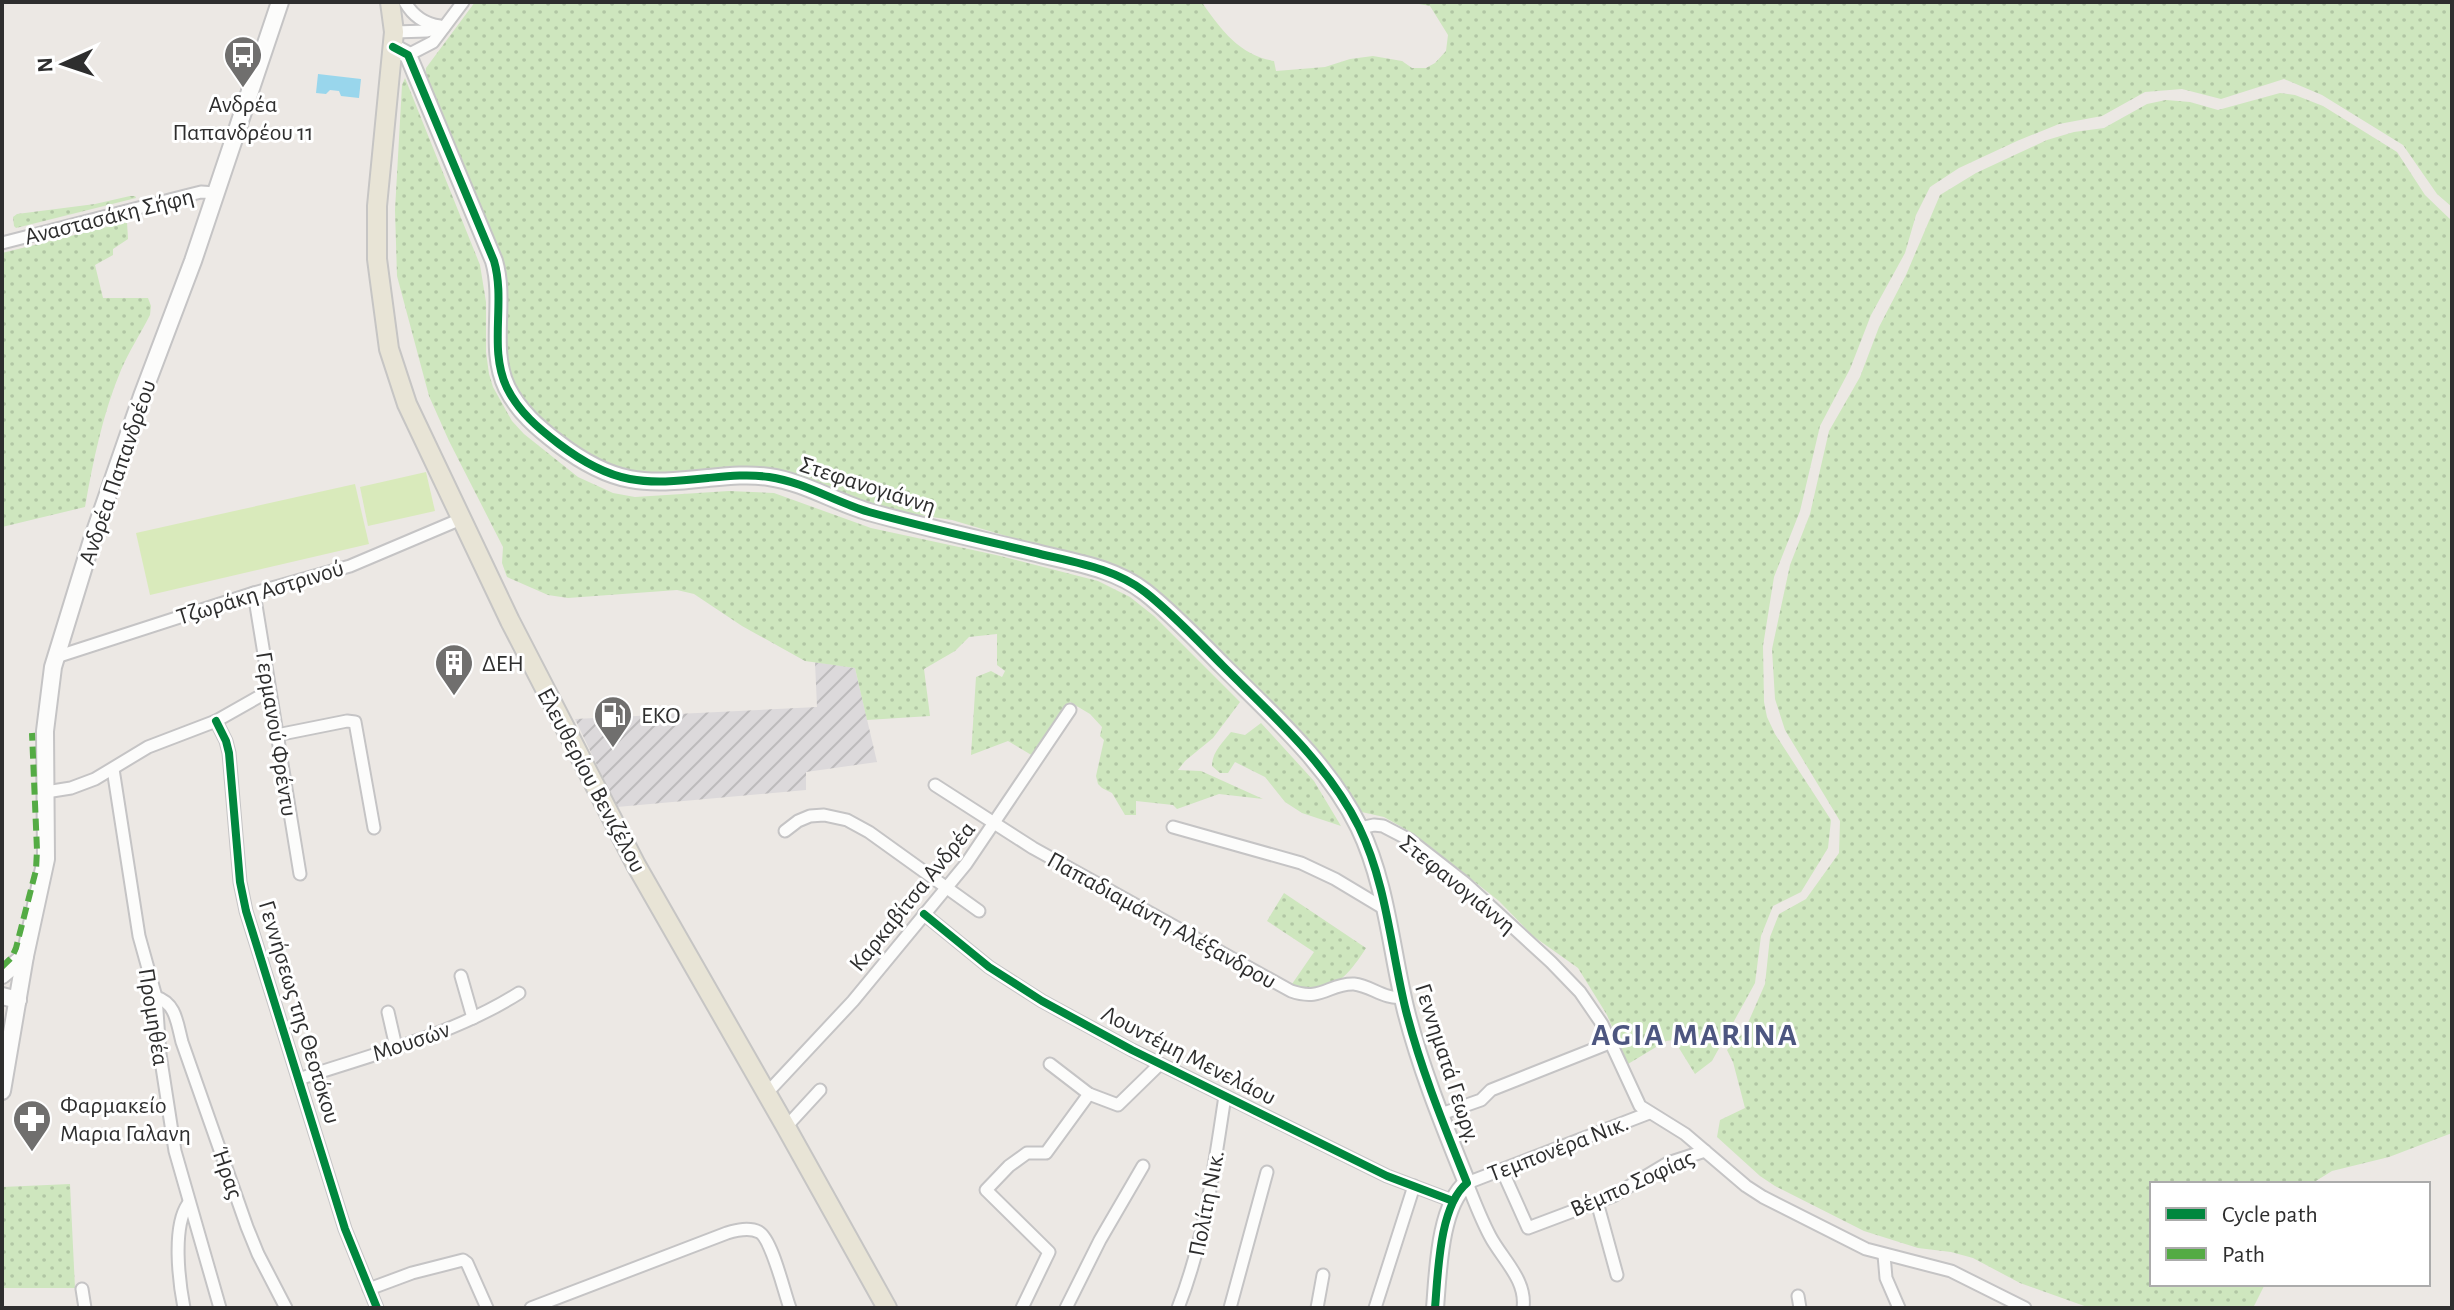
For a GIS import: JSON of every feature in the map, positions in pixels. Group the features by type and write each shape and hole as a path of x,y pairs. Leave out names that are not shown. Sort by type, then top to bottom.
{"main road":[{"path":"390,2 398,45"},
{"path":"398,45 404,2"},
{"name":"Ελευθερίου Βενιζέλου","path":"398,45 377,206 377,259 393,365 407,404 534,669 636,865 887,1308"}],"street":[{"name":"Ανδρέα Παπανδρέου","path":"10,1006 25,956 46,859 45,717 56,657 92,540 216,193 280,2"},
{"path":"404,2 422,21 445,27"},
{"path":"398,45 433,42 463,2"},
{"path":"398,45 427,31 445,27"},
{"name":"Στεφανογιάννη","path":"398,45 434,115 497,270 500,291 498,355 503,378 521,409 546,434 593,467 626,479 665,482 754,475 782,479 869,512 1122,577 1158,603 1285,727 1334,786 1360,828 1374,825 1391,830 1422,849 1465,883 1563,973 1587,1002 1612,1042 1638,1104 1649,1113 1669,1122 1763,1197 1858,1245 1884,1255 1951,1271 2025,1308"},
{"name":"Αναστασάκη Σήφη","path":"2,243 185,196 216,193"},
{"name":"Τζωράκη Αστρινού","path":"56,657 254,593 350,566 461,519"},
{"name":"Γερμανού Φρέντυ","path":"254,593 300,874"},
{"path":"46,792 86,783 155,743 216,721 269,691"},
{"name":"Καρκαβίτσα Ανδρέα","path":"767,1093 853,1001 947,887 995,824 1070,710"},
{"name":"Γεννήσεως της Θεοτόκου","path":"216,721 227,745 244,901 345,1229 377,1308"},
{"path":"277,735 355,722 374,828"},
{"name":"Προμηθέα","path":"113,769 139,936 156,997 170,1124 188,1204 220,1308"},
{"name":"Παπαδιαμάντη Αλέξανδρου","path":"935,785 1043,854 1291,991 1315,995 1353,984 1392,998 1403,997"},
{"path":"785,831 810,816 824,815 847,820 869,832 979,911"},
{"path":"1173,827 1301,863 1385,909"},
{"name":"Γεννηματά Γεωργ.","path":"1360,828 1385,909 1406,1013 1467,1183"},
{"name":"Λουντέμη Μενελάου","path":"924,914 989,967 1042,1001 1160,1064 1387,1176 1453,1201"},
{"path":"2,975 25,956"},
{"path":"461,976 473,1018"},
{"name":"Μουσών","path":"299,1079 445,1031 519,993"},
{"name":"Ήρας","path":"156,997 167,1002 175,1014 247,1227 286,1308"},
{"path":"3,1083 10,1006"},
{"path":"388,1012 396,1047"},
{"path":"1441,1114 1481,1100 1491,1090 1612,1042"},
{"path":"1050,1064 1089,1094 1118,1105 1160,1064"},
{"path":"786,1127 820,1090"},
{"path":"1022,1308 1049,1252 986,1190 1009,1166 1027,1153 1046,1153 1089,1094"},
{"name":"Πολίτη Νικ.","path":"1178,1308 1196,1261 1205,1223 1225,1096"},
{"name":"Τεμπονέρα Νικ.","path":"1467,1183 1649,1113"},
{"name":"Βέμπο Σοφίας","path":"1502,1170 1528,1228 1613,1196 1668,1163 1705,1151"},
{"path":"1066,1308 1093,1253 1143,1166"},
{"path":"1230,1308 1267,1172"},
{"path":"1435,1308 1442,1244 1453,1201 1467,1183 1491,1238 1521,1286 1523,1308"},
{"path":"1375,1308 1414,1186"},
{"path":"1597,1202 1617,1275"},
{"path":"184,1308 178,1267 184,1212 188,1204"},
{"path":"531,1308 727,1233 744,1230 758,1231 768,1242 790,1308"},
{"path":"1884,1255 1886,1278 1899,1308"},
{"path":"369,1289 412,1273 463,1260 487,1308"},
{"path":"1317,1308 1323,1275"},
{"path":"82,1289 85,1308"}],"shaded area":[{"path":"815,662 855,668 877,762 806,772 806,790 617,807 575,719 817,707"}],"green space":[{"path":"475,2 1204,2 1210,14 1233,40 1251,53 1274,61 1276,71 1325,67 1373,56 1402,61 1412,68 1426,68 1446,51 1448,35 1430,6 1408,2 2452,2 2452,207 2437,194 2403,145 2322,95 2284,79 2221,99 2182,89 2145,92 2102,116 2059,124 2017,141 1959,168 1930,187 1916,215 1905,253 1871,315 1850,369 1820,426 1800,511 1774,577 1763,646 1767,717 1831,820 1828,848 1801,892 1773,906 1761,936 1755,983 1712,1061 1695,1074 1674,1040 1666,1041 1628,1064 1607,1015 1578,968 1533,936 1499,901 1414,834 1384,817 1357,811 1339,776 1311,741 1192,624 1138,576 1113,564 952,520 886,510 819,488 625,472 587,455 531,413 517,395 509,374 505,351 505,270 425,77 426,68"},
{"path":"405,78 480,265 486,302 486,352 493,387 512,421 524,434 578,477 613,493 635,497 729,491 774,493 871,528 1098,581 1130,597 1154,616 1240,702 1213,738 1178,770 1201,771 1263,799 1219,794 1177,809 1173,805 1136,801 1136,815 1125,815 1112,793 1098,784 1096,776 1104,740 1100,736 1102,727 1090,714 1070,702 1033,756 1008,741 971,755 976,677 991,671 1002,677 1005,671 997,665 997,634 969,637 955,651 924,669 930,716 867,720 855,668 805,661 742,626 694,594 677,590 568,598 548,595 507,577 502,563 503,547 429,396 397,276 395,210 402,85"},
{"path":"2280,93 2295,95 2323,106 2397,152 2425,195 2452,221 2452,1133 2389,1157 2332,1171 2314,1182 2150,1182 2150,1286 2264,1286 2253,1308 2090,1308 2020,1283 1973,1258 1918,1248 1864,1231 1775,1186 1717,1137 1720,1120 1745,1108 1727,1050 1744,1032 1765,984 1770,937 1779,914 1806,899 1839,853 1840,821 1785,730 1775,699 1772,649 1790,565 1810,514 1829,431 1860,377 1879,327 1906,275 1940,195 1976,173 2047,140 2104,128 2147,104 2166,100 2190,102 2218,110"},
{"path":"130,196 136,198 14,226 13,217 17,214"},
{"path":"127,222 128,239 113,249 113,255 95,265 103,298 148,298 150,315 124,363 109,403 85,507 2,527 2,253"},
{"path":"426,472 435,511 368,526 360,487"},
{"path":"355,484 369,544 150,595 136,533"},
{"path":"1261,723 1314,781 1341,826 1302,813 1285,802 1265,777 1235,762 1228,773 1220,773 1212,766 1221,743 1231,732 1245,735"},
{"path":"1284,893 1366,948 1336,983 1316,990 1292,984 1314,952 1267,921"},
{"path":"70,1184 75,1288 2,1288 2,1187"}],"water":[{"path":"318,74 361,79 359,98 341,96 339,91 316,93"}],"marked path":[{"path":"2,967 16,948 36,870 32,733"}],"cycle path":[{"path":"393,47 408,55 494,261 499,357 507,388 523,412 551,438 578,458 613,475 647,481 746,475 782,480 869,512 1105,571 1145,592 1175,618 1315,761 1346,804 1368,849 1382,895 1412,1033 1467,1183 1451,1207 1445,1224 1435,1308"},
{"path":"216,721 229,753 240,882 246,911 345,1229 377,1308"},
{"path":"924,914 989,967 1042,1001 1132,1050 1387,1176 1453,1201"}],"place":[{"name":"Ανδρέα Παπανδρέου 11","path":"243,89"},
{"name":"ΔΕΗ","path":"454,697"},
{"name":"EKO","path":"613,749"},
{"name":"Φαρμακείο Μαρια Γαλανη","path":"32,1153"}],"district":[{"name":"AGIA MARINA","path":"1695,1034"}]}
